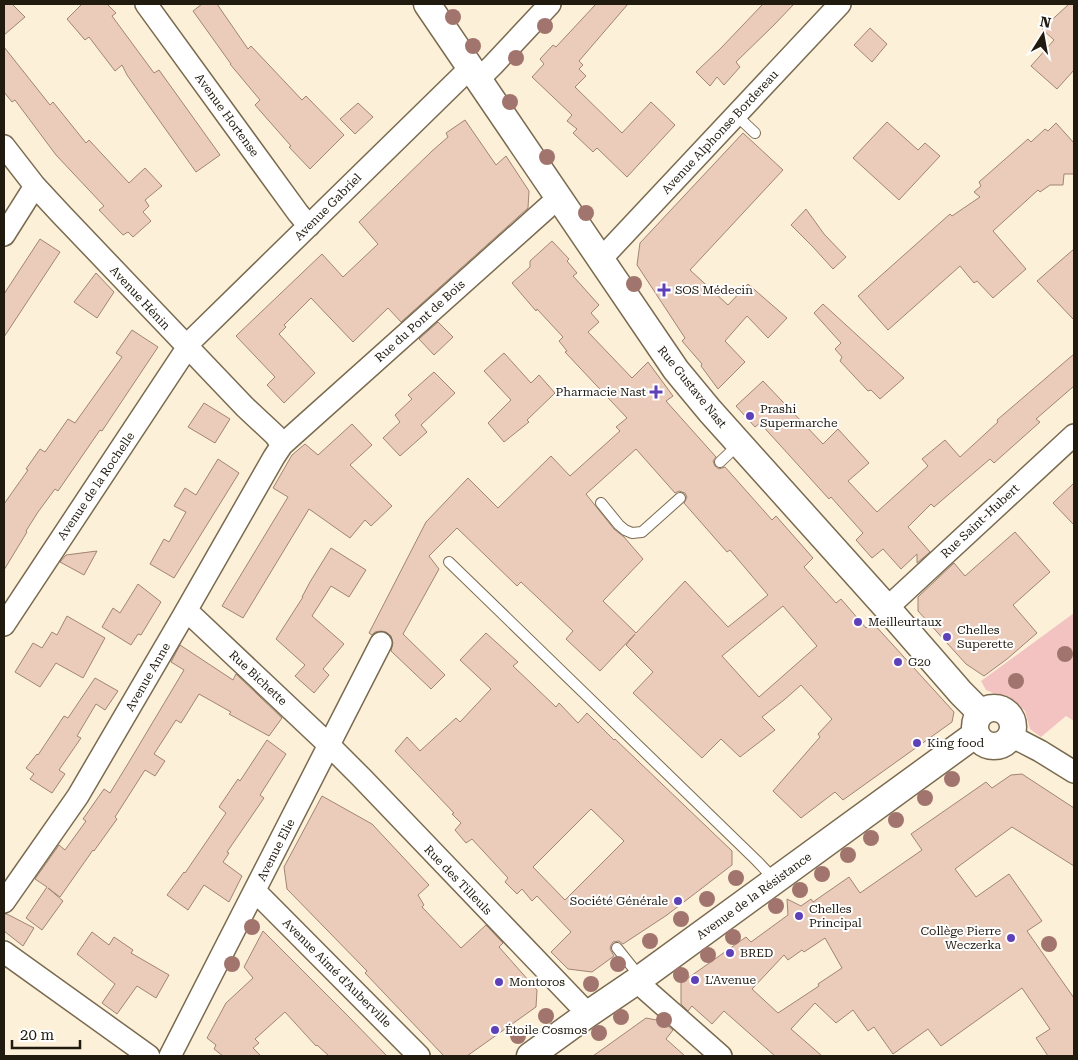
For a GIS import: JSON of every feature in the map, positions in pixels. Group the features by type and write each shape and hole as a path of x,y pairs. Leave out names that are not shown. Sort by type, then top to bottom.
{"street":[{"name":"Avenue Hortense","path":"146,4 309,226"},
{"name":"Rue Gustave Nast","path":"427,4 676,370 710,411 961,693 979,723 979,739 984,744 996,746 1002,745 1011,736"},
{"name":"Avenue Gabriel","path":"188,347 202,330 309,226 474,74 493,66 550,4"},
{"name":"Avenue Alphonse Bordereau","path":"601,259 840,4"},
{"name":"Avenue Hénin","path":"4,146 35,186 282,445"},
{"path":"4,235 35,186"},
{"name":"Rue du Pont de Bois","path":"282,445 558,198"},
{"name":"Avenue de la Rochelle","path":"4,625 188,347"},
{"name":"Rue Saint-Hubert","path":"887,608 1074,435"},
{"name":"Avenue Anne","path":"4,902 78,796 282,445"},
{"name":"Rue Bichette","path":"187,610 329,745"},
{"name":"Avenue Elie","path":"170,1056 381,643"},
{"name":"Avenue de la Résistance","path":"530,1056 775,880 979,723"},
{"path":"1011,736 1040,750 1074,772"},
{"name":"Rue des Tilleuls","path":"329,745 588,1014"},
{"name":"Avenue Aimé d'Auberville","path":"255,891 419,1056"},
{"path":"4,952 149,1056"},
{"path":"639,979 721,1056"}],"lane":[{"path":"736,115 755,133"},
{"path":"720,462 740,444"},
{"path":"601,503 619,525 632,533 642,532 680,498"},
{"path":"449,562 775,880"},
{"path":"617,948 639,979"}],"shaded area":[{"path":"1074,613 1074,721 1066,716 1041,737 1030,729 1025,711 1014,700 1005,695 986,690 981,681"}],"building":[{"path":"4,4 12,4 25,17 4,35"},
{"path":"82,4 107,4 116,13 112,16 154,73 159,70 220,155 196,172 127,75 122,65 115,71 89,37 85,40 67,19"},
{"path":"202,4 217,4 248,49 251,46 302,100 306,96 344,135 310,169 289,147 291,146 255,105 260,100 230,64 193,11"},
{"path":"596,4 628,4 579,61 583,65 579,69 586,76 575,87 622,133 651,102 675,125 627,177 597,148 593,152 573,133 577,129 567,121 572,115 532,77 544,64 540,59 553,45 556,47"},
{"path":"763,4 794,4 736,62 740,67 724,85 717,77 710,86 696,72"},
{"path":"1069,4 1074,4 1074,70 1057,89 1031,66 1054,40 1042,29"},
{"path":"870,28 887,44 872,62 854,45"},
{"path":"4,47 50,105 53,102 86,143 89,140 129,183 145,168 162,186 145,200 149,206 143,212 151,221 133,237 128,232 123,235 99,210 104,206 56,155 15,100 12,102 4,92"},
{"path":"358,103 373,117 355,134 340,119"},
{"path":"465,120 496,165 506,156 529,191 528,208 401,322 388,308 353,342 311,298 284,325 286,327 279,334 315,373 284,403 267,385 275,377 236,336 322,254 343,277 378,244 359,222 448,137 446,133"},
{"path":"887,122 918,150 925,143 940,156 899,200 853,158"},
{"path":"1056,123 1074,143 1074,174 1064,174 1063,185 1050,185 1040,192 1038,190 993,231 1026,269 993,298 977,281 974,283 960,266 888,330 858,296 950,214 952,216 980,197 974,192 981,186 979,182 1028,139 1031,142 1045,129 1048,131"},
{"path":"743,133 783,170 690,270 728,305 748,284 787,318 768,338 747,316 725,341 745,362 718,389 701,366 702,364 682,341 685,338 637,265 640,243"},
{"path":"806,209 824,234 846,257 833,269 791,225"},
{"path":"40,239 60,252 4,337 4,294"},
{"path":"552,241 569,259 567,261 577,273 573,276 599,305 591,313 599,322 588,332 632,378 648,362 673,396 666,401 716,457 713,461 715,466 719,469 725,467 772,520 776,516 813,558 804,567 836,603 841,599 866,628 872,622 954,712 952,722 843,800 835,792 801,818 773,791 820,737 818,734 832,719 801,685 762,717 775,730 740,757 721,739 702,758 633,693 653,672 626,645 635,634 600,671 566,639 573,631 521,582 517,586 457,528 429,556 439,569 403,634 445,675 431,689 391,651 393,643 391,636 381,631 375,632 372,635 369,633 426,522 468,478 498,508 551,456 570,476 620,431 616,427 627,418 565,352 567,351 559,341 563,337 537,309 536,311 512,283 530,267 530,261","holes":["636,449 675,493 679,491 685,493 687,497 684,503 727,552 730,550 768,595 728,627 685,581 636,633 603,601 643,559 624,537 614,529 586,494","783,606 817,646 759,697 722,656"]},
{"path":"1074,249 1074,320 1037,281"},
{"path":"96,273 114,292 97,318 74,302"},
{"path":"823,304 904,378 880,399 871,390 868,391 840,361 842,357 835,349 841,343 814,313"},
{"path":"438,322 453,337 434,355 419,339"},
{"path":"132,330 158,347 102,431 100,430 58,491 55,489 38,512 4,570 4,504 40,449 45,452 68,419 75,423 122,357 116,353"},
{"path":"504,353 531,383 539,375 555,393 527,420 529,422 504,442 488,423 511,400 484,371"},
{"path":"1074,354 1074,386 1036,419 1040,422 994,463 990,459 934,507 931,504 908,527 930,552 917,563 917,554 901,569 883,549 872,558 856,540 863,533 831,497 829,499 760,423 755,427 736,406 763,381 823,444 838,429 869,463 848,481 877,512 928,466 922,459 945,440 960,457 998,422 997,420"},
{"path":"434,372 455,393 421,425 427,432 400,456 383,438 400,422 395,415 412,399 408,395"},
{"path":"204,403 230,419 215,443 188,427"},
{"path":"352,424 372,445 350,465 392,506 371,526 365,520 350,538 309,509 243,618 222,606 288,497 273,488 292,455 305,444 318,455"},
{"path":"218,459 239,473 174,578 150,564 164,539 169,542 186,512 174,506 185,488 196,495"},
{"path":"1074,483 1074,525 1053,503"},
{"path":"1015,532 1050,572 1013,605 1037,633 984,676 966,664 918,611 918,597 954,563 965,576"},
{"path":"331,548 366,570 349,597 331,586 312,616 344,644 323,669 329,675 314,693 295,676 305,665 276,639"},
{"path":"97,551 84,575 60,562 66,555"},
{"path":"138,584 161,602 141,635 138,634 131,645 102,627 113,608 120,613"},
{"path":"67,616 105,638 83,678 56,663 40,687 15,672 33,643 42,648 52,632 57,635"},
{"path":"486,633 518,662 513,666 556,707 559,703 578,723 587,713 615,739 732,851 732,865 667,915 623,944 619,941 613,942 610,949 614,956 592,972 568,969 551,952 571,932 537,896 532,901 522,889 517,894 505,882 508,878 472,839 466,843 455,830 461,823 452,814 454,813 395,751 407,737 420,751 456,718 460,722 491,689 460,660","holes":["591,809 624,841 565,900 533,867"]},
{"path":"180,645 233,680 236,674 282,718 269,736 229,714 231,712 199,694 181,723 176,720 154,754 165,761 155,776 145,770 115,817 117,819 60,897 48,888 63,901 42,930 26,918 47,887 35,879 59,845 65,850 86,821 83,819 104,789 110,793 184,670 171,662"},
{"path":"95,678 118,691 105,710 96,704 77,736 81,738 59,770 65,774 52,793 30,779 34,774 26,768 38,755 64,716 68,718"},
{"path":"267,740 286,754 260,795 264,798 227,852 229,853 223,862 242,876 229,902 204,885 188,910 167,895 185,873 226,813 219,807 238,779 240,781"},
{"path":"1022,774 1074,808 1074,866 1012,827 955,869 976,897 1009,874 1042,921 1027,931 1074,998 1074,1056 1048,1056 1036,1038 1050,1029 1022,988 941,1046 928,1029 893,1054 874,1027 868,1031 853,1010 836,1023 815,1003 791,1029 822,1056 775,1056 724,1011 712,1024 692,1006 688,1011 681,1004 681,983 746,937 751,942 788,915 787,899 801,906 811,899 813,902 849,877 860,893 922,850 911,834 986,782 992,788 1011,775","holes":["825,938 842,968 778,1013 752,989 784,955 788,960"]},
{"path":"322,796 372,824 429,885 418,895 424,905 422,907 461,948 486,925 503,943 499,947 537,990 536,1007 467,1056 444,1056 365,973 367,971 287,889 284,867"},
{"path":"4,914 34,928 23,946 4,931"},
{"path":"263,931 387,1056 329,1056 316,1046 285,1012 255,1039 259,1043 253,1048 261,1056 223,1056 214,1049 216,1045 207,1038 226,1003 253,978 244,967"},
{"path":"92,932 109,945 114,937 133,950 131,953 169,975 156,998 137,986 117,1014 102,1003 115,984 77,954"},
{"path":"646,1018 662,1021 673,1030 666,1039 685,1056 593,1056"}],"place":[{"name":"SOS Médecin","path":"664,290"},
{"name":"Pharmacie Nast","path":"656,392"},
{"name":"Prashi Supermarche","path":"750,416"},
{"name":"Meilleurtaux","path":"858,622"},
{"name":"Chelles Superette","path":"947,637"},
{"name":"G20","path":"898,662"},
{"name":"King food","path":"917,743"},
{"name":"Société Générale","path":"678,901"},
{"name":"Chelles Principal","path":"799,916"},
{"name":"Collège Pierre Weczerka","path":"1011,938"},
{"name":"BRED","path":"730,953"},
{"name":"L'Avenue","path":"695,980"},
{"name":"Montoros","path":"499,982"},
{"name":"Étoile Cosmos","path":"495,1030"}]}
